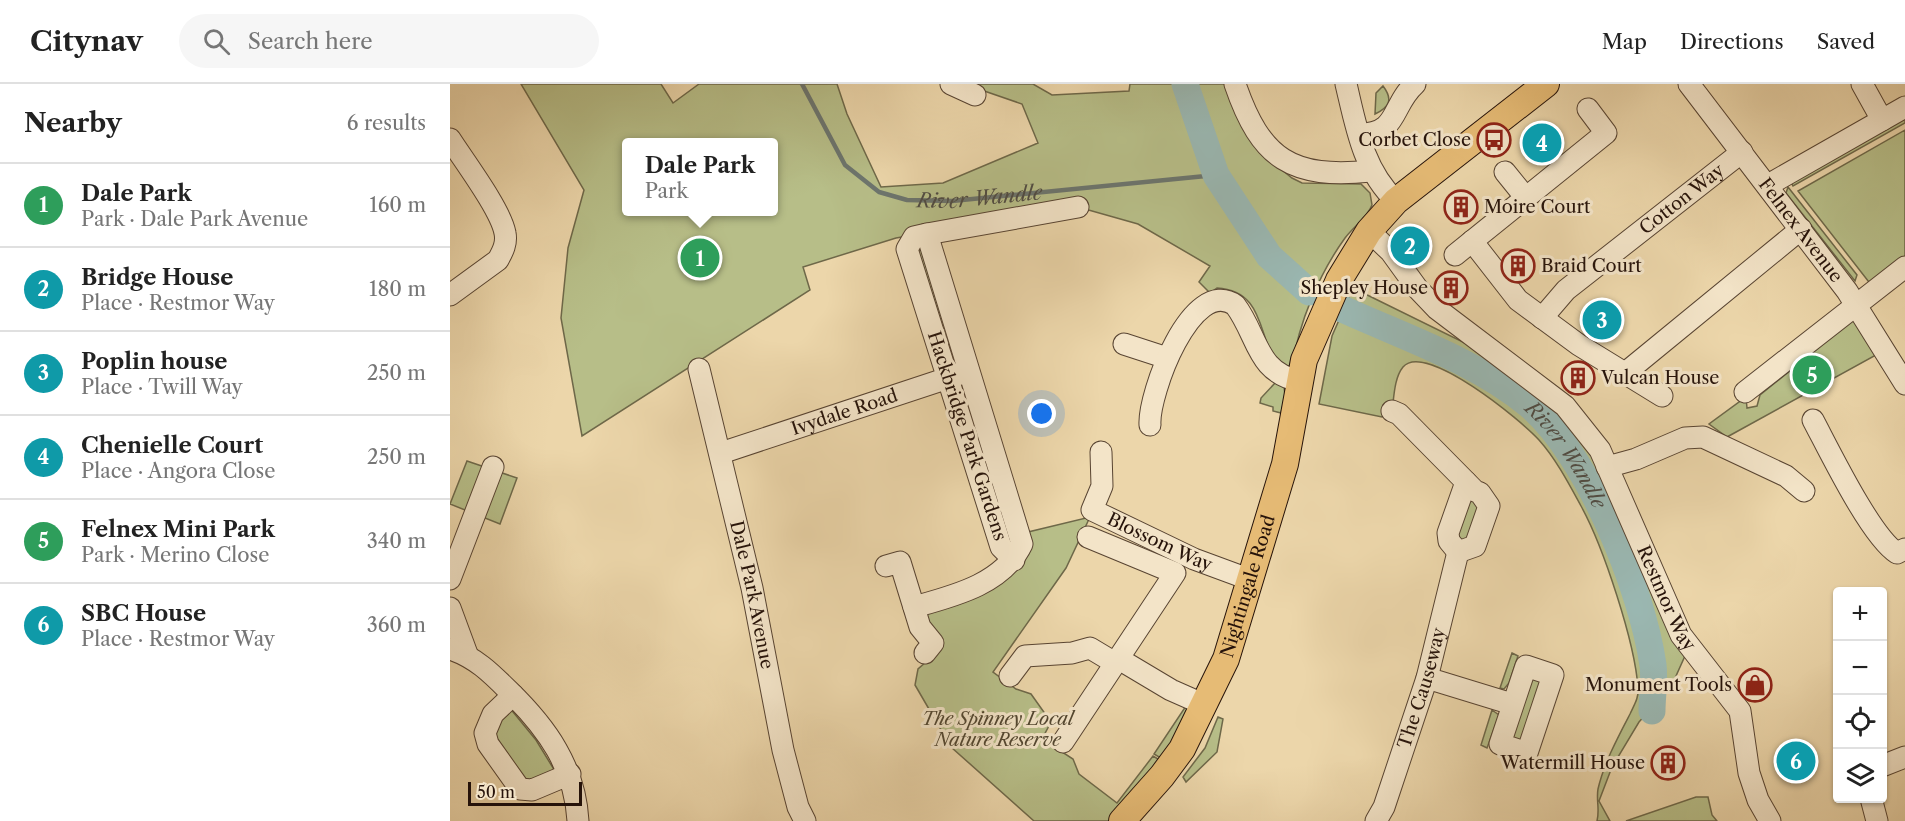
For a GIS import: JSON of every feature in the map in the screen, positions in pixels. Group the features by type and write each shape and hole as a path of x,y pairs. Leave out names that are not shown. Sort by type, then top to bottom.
{"main road":[{"name":"Nightingale Road","path":"1122,821 1171,765 1206,705 1227,659 1285,464 1304,360 1339,280 1369,231 1396,201 1546,84"}],"street":[{"path":"951,84 975,95"},
{"path":"1235,84 1250,124 1264,143 1281,157 1308,171 1344,173 1371,171"},
{"path":"1346,84 1360,134 1363,154 1371,171 1396,201"},
{"path":"1360,134 1376,134 1388,126 1415,84"},
{"name":"Felnex Avenue","path":"1689,84 1857,304 1905,384"},
{"path":"1862,84 1881,120"},
{"path":"1768,185 1905,107"},
{"path":"1455,255 1606,133 1587,109"},
{"path":"450,139 497,215 506,235 503,252 498,260 450,295"},
{"name":"Cotton Way","path":"1542,318 1566,290 1742,152"},
{"path":"1505,172 1526,198"},
{"name":"Hackbridge Park Gardens","path":"914,607 950,597 983,583 1014,560 1001,547 958,375 907,249 914,237 1078,207"},
{"path":"1624,374 1800,229"},
{"name":"Restmor Way","path":"1369,231 1391,252 1417,288 1437,309 1565,406 1600,450 1681,635 1740,711 1749,773 1758,800 1770,821"},
{"path":"1472,241 1518,300 1624,374 1662,396"},
{"path":"1745,392 1905,267"},
{"path":"1150,425 1149,411 1172,346 1202,307 1209,302 1222,300 1232,302 1272,370 1300,381"},
{"path":"1124,344 1167,358"},
{"name":"Dale Park Avenue","path":"699,369 752,588 783,750 798,807 805,821"},
{"name":"Ivydale Road","path":"721,453 958,375"},
{"path":"1392,411 1399,414 1466,482 1480,493 1489,506 1475,546 1458,552"},
{"path":"1813,420 1842,476 1883,540 1897,553 1905,549"},
{"path":"1607,467 1636,459 1685,438 1703,437 1786,476 1804,491"},
{"name":"Blossom Way","path":"1101,452 1102,486 1092,510 1194,558 1251,580"},
{"path":"450,579 493,467"},
{"name":"The Causeway","path":"1376,821 1384,807 1427,678 1458,552 1449,541 1448,533 1466,482"},
{"path":"1063,742 1175,573 1089,537"},
{"path":"886,566 900,562 920,627 933,643 925,653"},
{"path":"450,608 458,652 513,695 543,728 559,751 570,774 578,821"},
{"path":"1010,676 1025,656 1072,653 1090,648 1110,660 1119,659 1171,690 1206,705"},
{"path":"1427,678 1512,704"},
{"path":"513,695 493,714 485,733 488,744 513,783 527,791 570,774"},
{"path":"1887,764 1905,757"},
{"path":"1872,803 1877,821"}],"green space":[{"path":"521,84 661,84 673,103 699,84 837,84 847,114 881,187 943,183 1038,143 1022,104 964,84 1033,84 1052,95 1129,91 1130,84 1230,84 1281,169 1302,183 1361,184 1370,193 1372,205 1367,214 1345,238 1311,299 1292,367 1280,363 1272,353 1256,313 1248,301 1236,292 1217,288 1210,293 1199,282 1210,266 1138,224 1078,207 896,238 803,267 810,290 582,436 561,318 568,248 584,190"},
{"path":"1383,86 1389,99 1387,105 1375,114 1376,93"},
{"path":"1905,115 1905,123 1793,186 1790,180"},
{"path":"1905,130 1905,261 1872,286 1798,191"},
{"path":"1788,187 1857,275 1855,281 1786,193"},
{"path":"923,249 955,357 955,362 950,364 917,251"},
{"path":"1353,288 1520,370 1600,450 1689,647 1671,687 1639,722 1612,767 1599,801 1610,821 1597,821 1598,789 1616,741 1636,701 1638,688 1631,646 1617,595 1590,523 1551,455 1529,430 1473,387 1431,365 1414,362 1403,367 1396,382 1392,411 1382,417 1319,404 1332,336"},
{"path":"1855,318 1876,355 1727,437 1709,424 1746,397 1747,408 1757,406 1760,395"},
{"path":"1276,382 1284,386 1285,396 1281,413 1273,411 1273,407 1260,403 1261,398"},
{"path":"467,461 517,478 500,524 450,504"},
{"path":"1469,498 1481,504 1473,535 1463,543 1454,528"},
{"name":"The Spinney Local Nature Reserve","path":"1090,517 1066,568 993,672 1016,689 1031,694 1051,722 1042,739 1073,759 1079,774 1117,803 1153,756 1163,762 1110,821 1034,821 951,747 915,685 918,669 926,662 919,609 984,587 1024,533"},
{"path":"1512,653 1518,656 1509,683 1504,689 1500,688"},
{"path":"1527,677 1543,678 1522,743 1509,739"},
{"path":"1186,706 1188,712 1164,760 1154,754"},
{"path":"509,707 536,740 558,776 530,787 516,779 491,725"},
{"path":"1492,710 1499,715 1487,748 1481,745"},
{"path":"1218,717 1223,719 1217,752 1186,782 1183,777 1205,748"},
{"path":"1696,797 1708,797 1712,815 1717,821 1626,821"}],"waterway":[{"name":"River Wandle","path":"802,84 845,165 879,192 907,200 952,201 1216,175"},
{"name":"River Wandle","path":"1185,84 1216,175 1269,256 1309,292"},
{"name":"River Wandle","path":"1338,307 1437,350 1485,375 1529,405 1551,427 1572,456 1591,489 1609,525 1637,599 1653,665 1652,711"}],"place":[{"name":"Corbet Close","path":"1494,140"},
{"name":"Chenielle Court","path":"1542,143"},
{"name":"Moire Court","path":"1461,207"},
{"name":"Bridge House","path":"1410,246"},
{"name":"Dale Park","path":"700,258"},
{"name":"Braid Court","path":"1518,266"},
{"name":"Shepley House","path":"1451,288"},
{"name":"Poplin house","path":"1602,320"},
{"name":"Felnex Mini Park","path":"1812,375"},
{"name":"Vulcan House","path":"1578,378"},
{"name":"Monument Tools","path":"1755,685"},
{"name":"SBC House","path":"1796,761"},
{"name":"Watermill House","path":"1668,763"}]}
